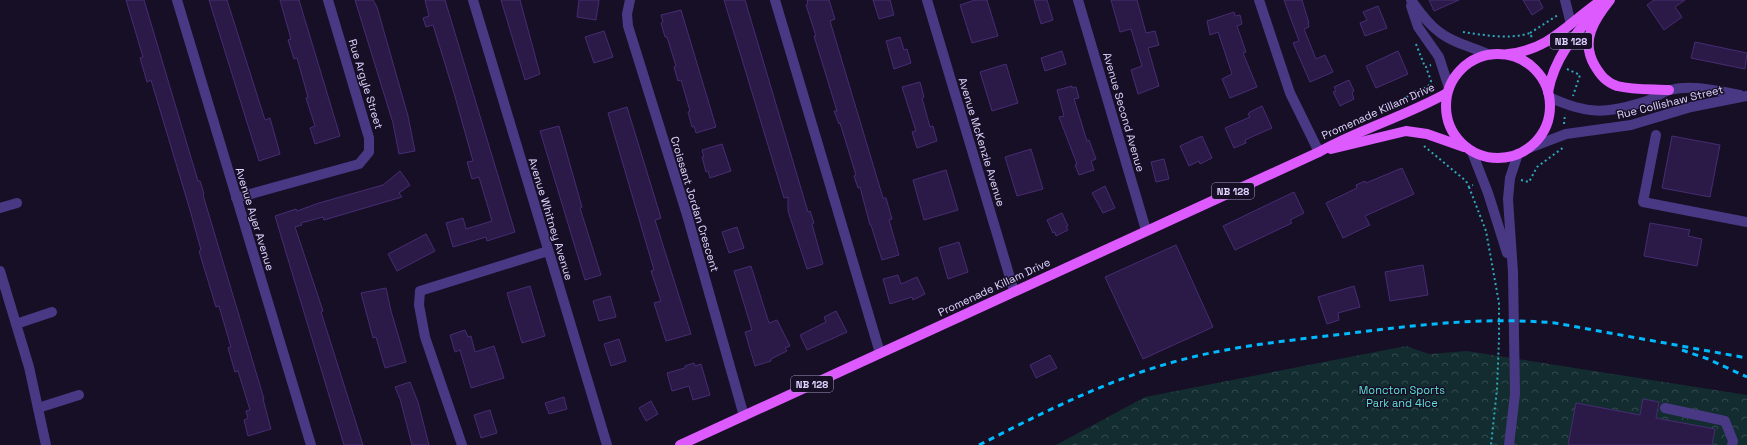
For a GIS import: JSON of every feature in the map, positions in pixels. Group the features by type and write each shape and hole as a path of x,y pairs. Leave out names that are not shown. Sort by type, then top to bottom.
{"main road":[{"name":"NB 128","path":"1502,54 1523,52 1536,48 1602,0"},
{"path":"1610,0 1596,17 1591,29 1589,42 1590,59 1600,75 1607,81 1617,86 1670,90"},
{"name":"NB 128","path":"1549,94 1556,65 1574,35 1597,10 1610,0"},
{"path":"1502,54 1515,57 1527,63 1537,71 1549,94 1549,119 1541,136 1529,148 1508,158 1494,158 1469,149 1455,137 1447,118 1446,103 1448,90 1455,76 1464,67 1475,60 1490,55 1502,54"},
{"name":"Promenade Killam Drive","path":"680,445 1146,230 1319,152 1339,140 1411,111 1448,90"},
{"name":"Promenade Killam Drive","path":"1319,152 1406,131 1423,133 1469,149"}],"street":[{"name":"Avenue Ayer Avenue","path":"177,0 311,445"},
{"name":"Rue Argyle Street","path":"236,198 359,164 370,152 369,138 328,0"},
{"name":"Avenue Whitney Avenue","path":"473,0 607,445"},
{"name":"Croissant Jordan Crescent","path":"630,0 627,14 628,26 687,214 744,416"},
{"path":"775,0 880,353"},
{"name":"Avenue McKenzie Avenue","path":"927,0 1014,291"},
{"name":"Avenue Second Avenue","path":"1078,0 1146,230"},
{"path":"1259,0 1290,93 1319,152"},
{"path":"1410,0 1425,19 1438,32 1457,42 1490,55"},
{"path":"1410,0 1418,27 1439,57 1448,90"},
{"path":"1565,0 1571,24"},
{"name":"Rue Collishaw Street","path":"1549,94 1583,110 1598,112 1648,101 1670,90 1702,89 1747,96"},
{"name":"Rue Collishaw Street","path":"1529,148 1566,134 1631,125 1686,108 1747,96"},
{"path":"1656,135 1643,202 1747,222"},
{"path":"1469,149 1490,199 1513,272"},
{"path":"1509,445 1515,394 1513,272 1508,199 1510,178 1518,154"},
{"path":"0,208 17,203"},
{"path":"462,445 425,337 419,305 420,291 548,251"},
{"path":"0,271 29,367 46,445"},
{"path":"16,324 52,312"},
{"path":"38,408 79,395"},
{"path":"1665,408 1725,421 1733,441 1732,445"}],"path":[{"path":"1460,36 1462,32 1505,36 1523,35 1561,13"},
{"path":"1530,32 1534,42"},
{"path":"1411,93 1430,85 1430,78 1415,46"},
{"path":"1426,68 1434,63"},
{"path":"1565,68 1580,75"},
{"path":"1571,100 1580,75 1587,72"},
{"path":"1565,112 1565,127"},
{"path":"1425,140 1423,145 1466,181 1470,187 1486,232 1499,303 1500,339 1497,389 1490,445"},
{"path":"1517,179 1529,182 1537,167 1568,145"},
{"path":"1470,187 1476,183"}],"green space":[{"name":"Moncton Sports Park and 4Ice","path":"1406,346 1429,354 1467,351 1747,395 1747,445 1056,445 1145,397"}],"building":[{"path":"126,0 144,0 198,181 200,181 204,194 203,195 264,399 271,429 248,436 244,420 248,418 246,411 250,410 238,371 235,372 228,348 231,347 219,306 216,307 199,251 201,250 190,210 151,80 147,82 140,58 143,57"},
{"path":"209,0 227,0 265,120 270,118 280,154 259,161"},
{"path":"280,0 299,0 340,136 315,144 310,128 315,126 306,98 308,97 297,58 294,59 288,40 291,39"},
{"path":"355,0 373,0 377,7 408,116 415,151 399,154 393,123"},
{"path":"425,0 445,0 515,232 487,241 486,237 453,247 446,223 463,218 466,229 492,221 479,177 472,179 467,162 473,161 433,25 426,27 423,18 429,16"},
{"path":"501,0 520,0 540,74 525,80"},
{"path":"579,0 599,0 596,20 577,17"},
{"path":"724,0 745,0 808,212 810,211 814,223 812,224 823,264 807,269 788,211 788,197 784,198"},
{"path":"807,0 829,0 835,19 830,21 883,198 886,198 892,219 889,220 899,255 882,260 870,225 860,187 858,188 854,176 856,175 840,123 839,124 834,111 837,111 814,36 816,36 806,5 808,4"},
{"path":"873,0 890,0 894,15 879,19"},
{"path":"975,0 987,0 998,36 972,43 960,5"},
{"path":"1034,0 1047,0 1053,20 1041,24"},
{"path":"1111,0 1137,0 1146,33 1155,31 1159,45 1148,48 1159,86 1138,94 1131,70 1142,66 1131,29 1120,32"},
{"path":"1284,0 1302,0 1309,23 1309,27 1304,29 1316,59 1325,55 1333,72 1310,82 1293,43 1299,41"},
{"path":"1429,0 1459,0 1434,11"},
{"path":"1523,0 1539,0 1543,8 1532,15"},
{"path":"1654,0 1685,0 1675,7 1682,17 1664,30 1647,5"},
{"path":"1378,6 1387,28 1365,36 1360,23 1367,20 1363,12"},
{"path":"681,10 716,127 696,133 694,126 692,127 688,112 690,111 681,80 678,81 674,67 676,66 661,23 663,22 661,15"},
{"path":"1234,12 1235,16 1240,15 1242,24 1237,26 1246,52 1243,53 1257,87 1230,98 1222,79 1232,74 1218,32 1210,35 1207,21"},
{"path":"604,31 613,57 594,63 585,37"},
{"path":"900,37 904,50 907,49 911,63 894,69 886,41"},
{"path":"1695,42 1747,53 1745,69 1691,58"},
{"path":"1062,51 1066,64 1045,71 1041,58"},
{"path":"1398,51 1408,74 1376,88 1366,66"},
{"path":"1006,64 1018,103 992,111 980,72"},
{"path":"1349,80 1354,91 1352,93 1354,99 1340,106 1333,92 1336,91 1334,87"},
{"path":"920,82 924,97 922,98 930,127 933,126 937,141 917,148 912,132 916,131 902,87"},
{"path":"1072,86 1072,88 1076,87 1079,98 1074,99 1087,141 1089,140 1096,159 1091,161 1094,170 1079,175 1075,165 1077,164 1059,117 1064,116 1057,90"},
{"path":"1262,106 1272,128 1245,140 1246,143 1234,148 1225,128 1250,117 1248,114 1250,112"},
{"path":"627,107 661,218 655,220 691,334 666,341 654,303 661,301 651,271 654,270 608,113"},
{"path":"559,126 582,207 580,208 601,275 585,280 540,131"},
{"path":"1202,136 1212,158 1200,164 1199,161 1189,166 1180,146"},
{"path":"1672,136 1720,145 1710,197 1662,188"},
{"path":"722,144 731,171 710,178 708,171 706,172 702,157 704,157 702,150"},
{"path":"1031,149 1043,189 1017,196 1005,157"},
{"path":"1164,159 1169,179 1156,182 1151,162"},
{"path":"1402,168 1414,194 1365,216 1370,225 1343,238 1326,203 1357,188 1356,185 1365,181 1366,183"},
{"path":"946,170 958,210 924,220 913,180"},
{"path":"400,171 410,185 399,193 402,197 324,220 323,217 301,223 302,225 295,227 323,311 321,312 363,445 344,445 275,216 296,209 297,211 319,203 383,185"},
{"path":"1105,186 1115,208 1103,213 1092,193"},
{"path":"1294,192 1304,213 1290,220 1292,223 1235,250 1223,226"},
{"path":"1062,213 1068,226 1066,227 1068,230 1056,236 1047,220"},
{"path":"1650,223 1690,230 1688,236 1702,239 1697,266 1644,256"},
{"path":"737,227 744,248 729,253 722,232"},
{"path":"426,234 435,251 397,271 388,254"},
{"path":"959,242 968,272 948,279 939,248"},
{"path":"1176,245 1213,327 1143,359 1105,277"},
{"path":"1423,265 1428,295 1390,301 1385,272"},
{"path":"751,266 769,323 777,320 790,346 785,348 787,351 771,359 771,361 755,366 745,332 752,330 734,271"},
{"path":"898,275 901,284 917,277 925,294 913,300 912,297 890,304 883,279"},
{"path":"530,286 545,336 522,343 507,293"},
{"path":"1354,286 1360,307 1338,313 1339,320 1327,324 1318,297"},
{"path":"386,288 406,362 385,368 376,337 373,338 361,293"},
{"path":"610,296 616,317 599,321 593,301"},
{"path":"836,311 847,332 807,350 800,335 826,322 824,317"},
{"path":"465,330 468,337 471,336 475,352 494,346 504,378 471,388 460,350 455,352 450,335"},
{"path":"619,339 626,361 611,366 604,344"},
{"path":"1050,355 1057,368 1036,378 1030,365"},
{"path":"694,363 695,366 701,364 710,395 693,400 689,386 672,391 667,373 685,368 685,366"},
{"path":"410,382 418,402 429,445 412,445 400,399 395,387"},
{"path":"564,397 567,409 549,414 545,403"},
{"path":"1643,399 1659,402 1656,418 1715,429 1712,445 1568,445 1576,403 1640,415"},
{"path":"651,401 658,414 646,421 639,408"},
{"path":"490,410 497,433 481,438 474,415"}],"railway":[{"path":"979,445 1049,410 1096,389 1120,379 1170,363 1240,347 1384,329 1458,322 1531,321 1555,323 1747,358"},
{"path":"1682,350 1708,359 1747,377"}]}
